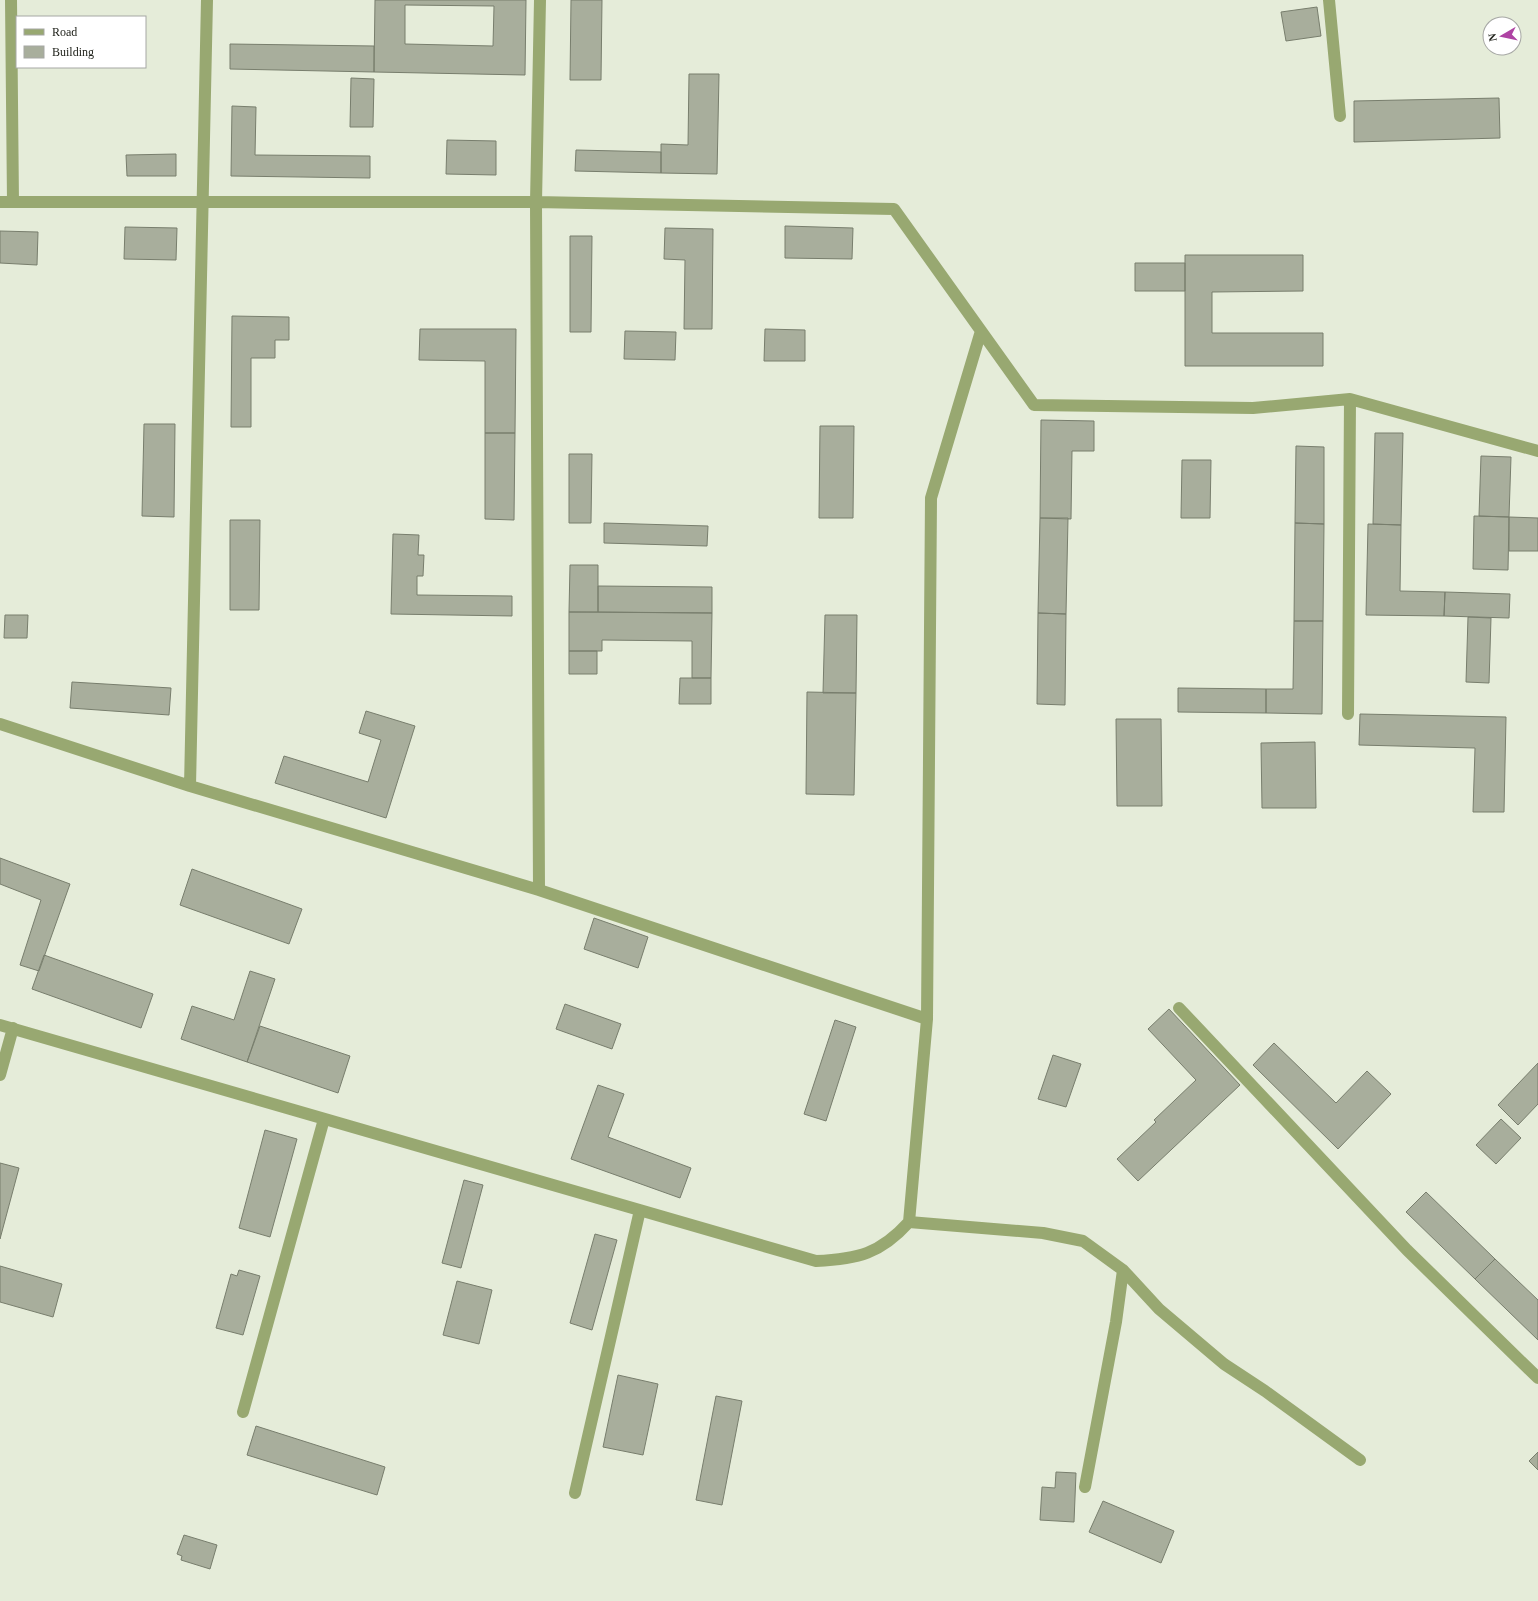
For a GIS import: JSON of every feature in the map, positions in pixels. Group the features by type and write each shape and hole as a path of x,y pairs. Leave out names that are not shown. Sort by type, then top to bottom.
{"street":[{"path":"11,0 13,202"},
{"path":"190,786 207,0"},
{"path":"539,890 536,202 540,0"},
{"path":"1328,0 1340,116"},
{"path":"0,202 536,202 894,209 1034,405 1253,408 1350,399 1538,451"},
{"path":"0,1025 816,1261 847,1259 878,1249 895,1237 909,1222 927,1019 931,498 981,330"},
{"path":"1348,714 1350,399"},
{"path":"0,724 190,786 539,890 927,1019"},
{"path":"1179,1008 1407,1250 1538,1378"},
{"path":"0,1075 13,1028"},
{"path":"243,1412 324,1119"},
{"path":"575,1493 640,1210"},
{"path":"909,1222 1043,1233 1083,1241 1123,1270 1159,1309 1224,1364 1265,1391 1360,1460"},
{"path":"1084,1487 1116,1322 1123,1270"}],"building":[{"path":"375,0 526,0 525,75 374,72","holes":["405,5 494,6 493,46 405,44"]},
{"path":"571,0 602,0 601,80 570,80"},
{"path":"1317,7 1321,36 1286,41 1281,12"},
{"path":"230,44 374,46 374,72 230,69"},
{"path":"689,74 719,74 717,174 661,173 661,144 688,145"},
{"path":"351,78 374,79 373,127 350,127"},
{"path":"1499,98 1500,138 1354,142 1354,101"},
{"path":"232,106 256,107 255,155 370,156 370,178 231,176"},
{"path":"447,140 496,141 496,175 446,174"},
{"path":"576,150 661,152 661,173 575,171"},
{"path":"176,154 176,176 127,176 126,155"},
{"path":"785,226 853,228 852,259 785,258"},
{"path":"125,227 177,228 176,260 124,259"},
{"path":"665,228 713,229 712,329 684,329 685,260 664,259"},
{"path":"0,231 38,232 37,265 0,263"},
{"path":"570,236 592,236 591,332 570,332"},
{"path":"1185,255 1303,255 1303,291 1212,292 1212,333 1323,333 1323,366 1185,366"},
{"path":"1135,263 1185,263 1185,291 1135,291"},
{"path":"232,316 289,317 289,340 275,340 275,358 251,358 251,427 231,427"},
{"path":"420,329 516,329 515,433 485,433 485,361 419,360"},
{"path":"765,329 805,330 805,361 764,361"},
{"path":"625,331 676,332 675,360 624,359"},
{"path":"1041,420 1094,421 1094,451 1072,451 1071,519 1040,518"},
{"path":"144,424 175,424 174,517 142,516"},
{"path":"820,426 854,426 853,518 819,518"},
{"path":"485,433 515,433 514,520 485,519"},
{"path":"1375,433 1403,433 1401,525 1373,524"},
{"path":"1296,446 1324,447 1324,524 1295,523"},
{"path":"569,454 592,454 591,523 569,523"},
{"path":"1481,456 1511,457 1509,517 1479,516"},
{"path":"1182,460 1211,460 1210,518 1181,518"},
{"path":"1474,516 1509,517 1508,570 1473,569"},
{"path":"1509,517 1538,518 1538,551 1509,551"},
{"path":"1040,518 1068,518 1066,614 1038,613"},
{"path":"230,520 260,520 259,610 230,610"},
{"path":"604,523 708,526 707,546 604,543"},
{"path":"1295,523 1324,524 1323,621 1294,621"},
{"path":"1368,524 1401,525 1400,591 1445,592 1444,616 1366,615"},
{"path":"393,534 419,535 418,555 424,555 423,576 417,576 417,595 512,596 512,616 391,614"},
{"path":"570,565 598,565 598,612 569,612"},
{"path":"598,586 712,587 712,613 598,612"},
{"path":"1445,592 1510,594 1509,618 1444,616"},
{"path":"569,612 712,613 711,678 692,678 692,641 602,640 602,651 569,651"},
{"path":"1038,613 1066,614 1065,705 1037,704"},
{"path":"5,615 28,615 27,638 4,638"},
{"path":"825,615 857,615 856,693 823,693"},
{"path":"1468,617 1491,618 1489,683 1466,682"},
{"path":"1294,621 1323,621 1322,714 1266,713 1266,689 1293,689"},
{"path":"569,651 597,651 597,674 569,674"},
{"path":"680,678 711,678 711,704 679,704"},
{"path":"72,682 171,688 169,715 70,708"},
{"path":"1178,688 1266,689 1266,713 1178,712"},
{"path":"807,692 856,693 854,795 806,794"},
{"path":"366,711 415,726 386,818 275,783 284,756 368,782 381,740 359,733"},
{"path":"1360,714 1506,717 1504,812 1473,812 1475,748 1359,745"},
{"path":"1116,719 1161,719 1162,806 1117,806"},
{"path":"1315,742 1316,808 1262,808 1261,743"},
{"path":"0,858 70,884 39,971 20,965 41,900 0,884"},
{"path":"192,869 302,909 289,944 180,905"},
{"path":"594,918 648,937 638,968 584,949"},
{"path":"44,955 153,994 141,1028 32,989"},
{"path":"250,971 275,979 247,1062 181,1039 192,1006 234,1020"},
{"path":"565,1004 621,1024 612,1049 556,1029"},
{"path":"1169,1009 1240,1085 1138,1181 1117,1159 1156,1122 1154,1120 1196,1080 1148,1029"},
{"path":"835,1020 856,1027 826,1121 804,1114"},
{"path":"260,1026 350,1056 338,1093 247,1062"},
{"path":"1274,1043 1336,1103 1367,1071 1391,1094 1338,1149 1253,1065"},
{"path":"1053,1055 1081,1064 1066,1107 1038,1099"},
{"path":"1538,1063 1538,1104 1518,1125 1498,1105"},
{"path":"598,1085 624,1094 608,1137 691,1168 680,1198 571,1159"},
{"path":"1501,1119 1521,1138 1496,1164 1476,1145"},
{"path":"265,1130 297,1139 270,1237 239,1228"},
{"path":"0,1163 19,1168 0,1239"},
{"path":"464,1180 483,1185 461,1268 442,1263"},
{"path":"1426,1192 1495,1259 1475,1279 1406,1212"},
{"path":"595,1234 617,1240 592,1330 570,1323"},
{"path":"1495,1259 1538,1300 1538,1340 1475,1279"},
{"path":"0,1266 62,1284 53,1317 0,1302"},
{"path":"239,1270 260,1276 243,1335 216,1328 231,1274 237,1276"},
{"path":"457,1281 492,1290 479,1344 443,1335"},
{"path":"618,1375 658,1384 643,1455 603,1447"},
{"path":"716,1396 742,1401 722,1505 696,1500"},
{"path":"256,1426 385,1467 377,1495 247,1455"},
{"path":"1538,1452 1538,1470 1529,1461"},
{"path":"1056,1472 1076,1473 1074,1522 1040,1520 1042,1487 1055,1488"},
{"path":"1103,1501 1174,1531 1161,1563 1089,1532"},
{"path":"184,1535 217,1545 210,1569 181,1560 182,1556 177,1554"}]}
